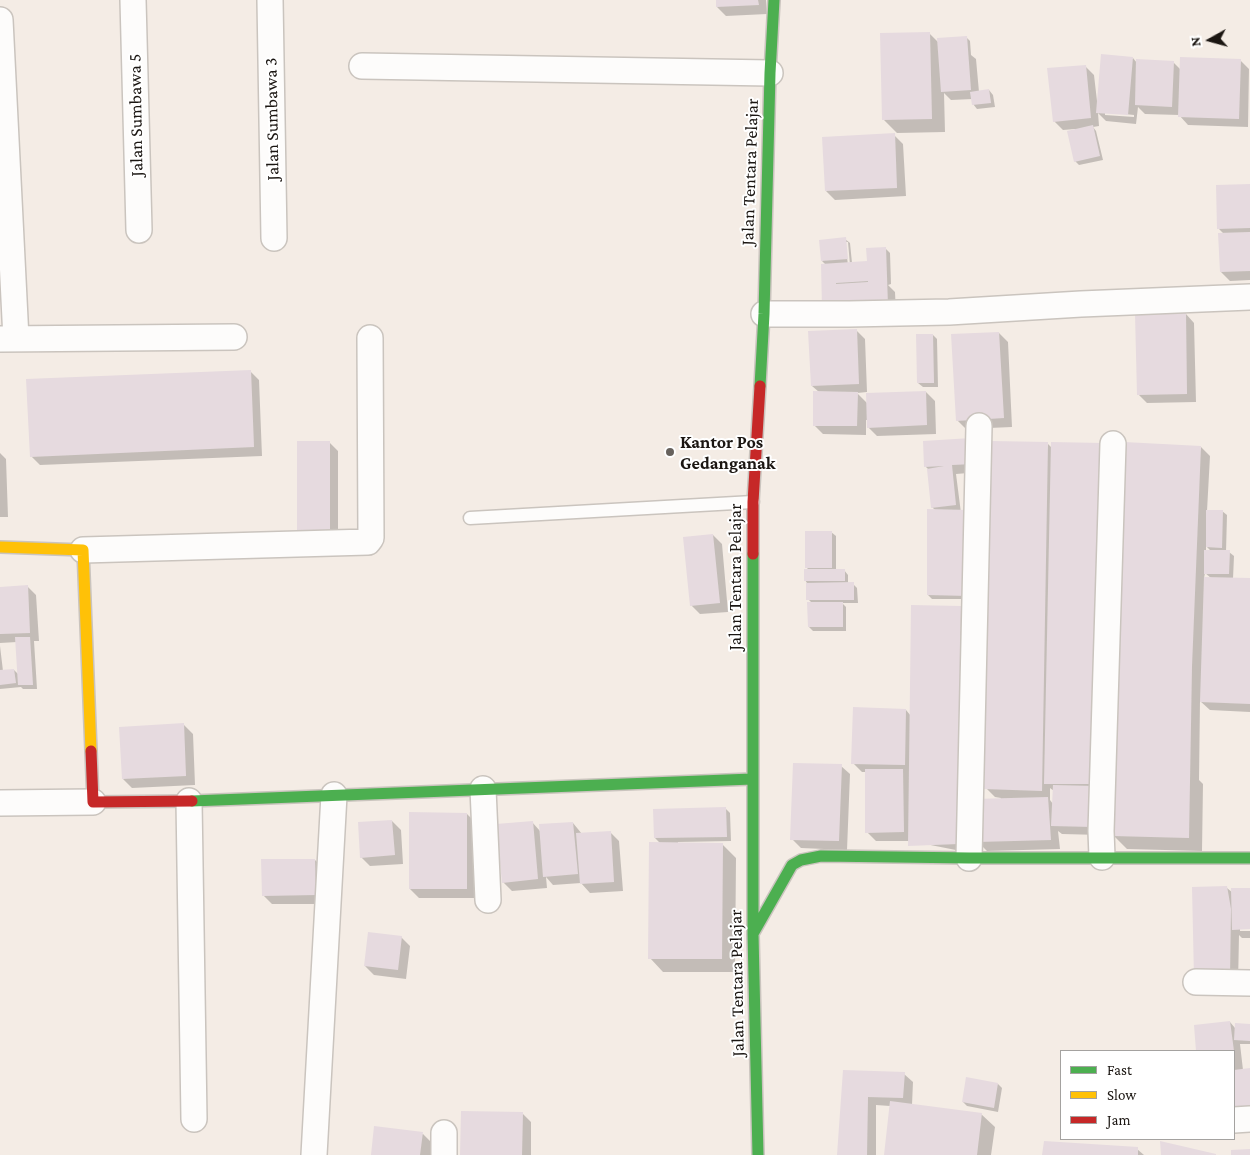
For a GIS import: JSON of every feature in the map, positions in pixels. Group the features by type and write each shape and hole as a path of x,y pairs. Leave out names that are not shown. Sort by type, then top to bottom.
{"street":[{"name":"Jalan Sumbawa 5","path":"133,0 139,230"},
{"name":"Jalan Sumbawa 3","path":"270,0 274,238"},
{"name":"Jalan Tentara Pelajar","path":"758,1155 753,934 753,502 764,314 770,73 774,0"},
{"path":"0,20 8,339 234,337"},
{"path":"362,66 770,73"},
{"path":"764,314 949,312 1080,304 1250,298"},
{"path":"0,547 83,550 368,542 370,538 370,338"},
{"path":"969,858 979,426"},
{"path":"1102,857 1101,821 1112,444"},
{"path":"83,550 93,802"},
{"path":"0,803 189,801 752,779"},
{"path":"483,790 488,900"},
{"path":"314,1155 334,795"},
{"path":"189,801 194,1120"},
{"path":"753,934 792,865 801,860 821,856 1250,858"},
{"path":"1196,982 1250,982"},
{"path":"1235,1120 1250,1119"}],"lane":[{"path":"470,518 753,502"}],"building":[{"path":"716,0 758,0 759,5 716,7"},
{"path":"930,32 932,119 882,120 880,33"},
{"path":"967,36 971,90 941,92 937,38"},
{"path":"1101,54 1133,57 1128,115 1096,113"},
{"path":"1180,57 1241,59 1239,119 1178,117"},
{"path":"1136,59 1174,61 1172,107 1135,105"},
{"path":"1086,65 1091,118 1053,122 1047,68"},
{"path":"989,89 991,103 972,105 970,92"},
{"path":"1093,125 1100,156 1074,162 1067,131"},
{"path":"895,133 897,188 825,191 822,137"},
{"path":"1250,184 1250,228 1217,229 1216,185"},
{"path":"1250,232 1250,271 1220,272 1218,233"},
{"path":"846,237 848,259 821,261 819,240"},
{"path":"886,247 888,306 822,308 821,264 867,261 866,248","holes":["868,281 868,282 836,284"]},
{"path":"1186,313 1187,394 1137,395 1135,314"},
{"path":"857,329 859,384 811,386 808,331"},
{"path":"999,332 1004,418 956,421 951,334"},
{"path":"916,334 933,334 934,383 917,383"},
{"path":"251,370 254,447 30,457 26,379"},
{"path":"813,391 858,392 857,426 813,426"},
{"path":"926,391 927,425 867,428 866,393"},
{"path":"971,438 973,464 952,465 956,505 931,508 927,469 944,466 924,467 923,441"},
{"path":"297,441 330,441 330,531 297,531"},
{"path":"991,441 1048,442 1042,791 984,789"},
{"path":"1051,442 1103,443 1096,784 1044,784"},
{"path":"1124,442 1201,446 1192,666 1189,838 1113,836"},
{"path":"927,509 969,510 969,596 927,595"},
{"path":"1206,510 1223,510 1222,548 1206,547"},
{"path":"805,531 832,531 832,568 805,568"},
{"path":"713,534 720,603 690,606 683,537"},
{"path":"1204,550 1230,550 1229,574 1204,574"},
{"path":"804,569 845,569 845,581 804,581"},
{"path":"1204,577 1250,578 1250,704 1200,702"},
{"path":"854,582 854,600 806,600 806,583"},
{"path":"28,585 30,633 0,634 0,587"},
{"path":"807,602 843,602 843,627 808,627"},
{"path":"911,605 961,606 958,844 908,846"},
{"path":"15,637 30,637 33,685 18,685"},
{"path":"14,669 16,683 0,685 0,670"},
{"path":"853,707 906,709 905,765 851,764"},
{"path":"184,723 186,776 122,779 119,727"},
{"path":"793,763 842,764 839,841 790,840"},
{"path":"865,769 903,769 904,832 865,833"},
{"path":"1053,785 1094,786 1093,827 1051,826"},
{"path":"1048,797 1051,840 977,842 974,799"},
{"path":"726,807 727,837 654,838 653,809"},
{"path":"409,812 467,813 467,889 409,889"},
{"path":"392,820 395,855 360,858 358,822"},
{"path":"533,821 538,879 502,883 496,824"},
{"path":"573,822 578,874 543,877 539,824"},
{"path":"611,831 614,882 580,884 576,833"},
{"path":"649,842 723,843 722,959 648,959"},
{"path":"261,859 315,859 316,895 262,896"},
{"path":"1227,886 1231,909 1230,977 1194,978 1192,887"},
{"path":"1231,888 1250,888 1250,929 1232,930"},
{"path":"368,932 402,936 398,970 364,966"},
{"path":"1230,1021 1234,1050 1196,1050 1194,1025"},
{"path":"1235,1023 1250,1024 1250,1041 1234,1040"},
{"path":"1250,1068 1250,1111 1235,1113 1235,1070"},
{"path":"843,1070 905,1072 903,1098 868,1097 867,1155 837,1155"},
{"path":"966,1077 998,1083 994,1108 962,1102"},
{"path":"890,1101 982,1113 977,1155 884,1155"},
{"path":"461,1111 523,1112 522,1155 460,1155"},
{"path":"374,1126 423,1132 420,1155 371,1155"},
{"path":"1044,1141 1138,1147 1138,1155 1042,1155"},
{"path":"1160,1141 1216,1154 1216,1155 1161,1155"},
{"path":"1250,1149 1250,1155 1231,1155 1231,1150"}],"traffic: fast":[{"path":"760,386 774,0"},
{"path":"753,554 753,934 758,1155"},
{"path":"192,801 752,779"},
{"path":"754,932 792,865 801,860 821,856 1250,858"}],"traffic: slow":[{"path":"0,547 83,550 91,751"}],"traffic: jam":[{"path":"753,554 753,502 760,386"},
{"path":"91,751 93,802 192,801"}],"place":[{"name":"Kantor Pos Gedanganak","path":"670,452"}]}
